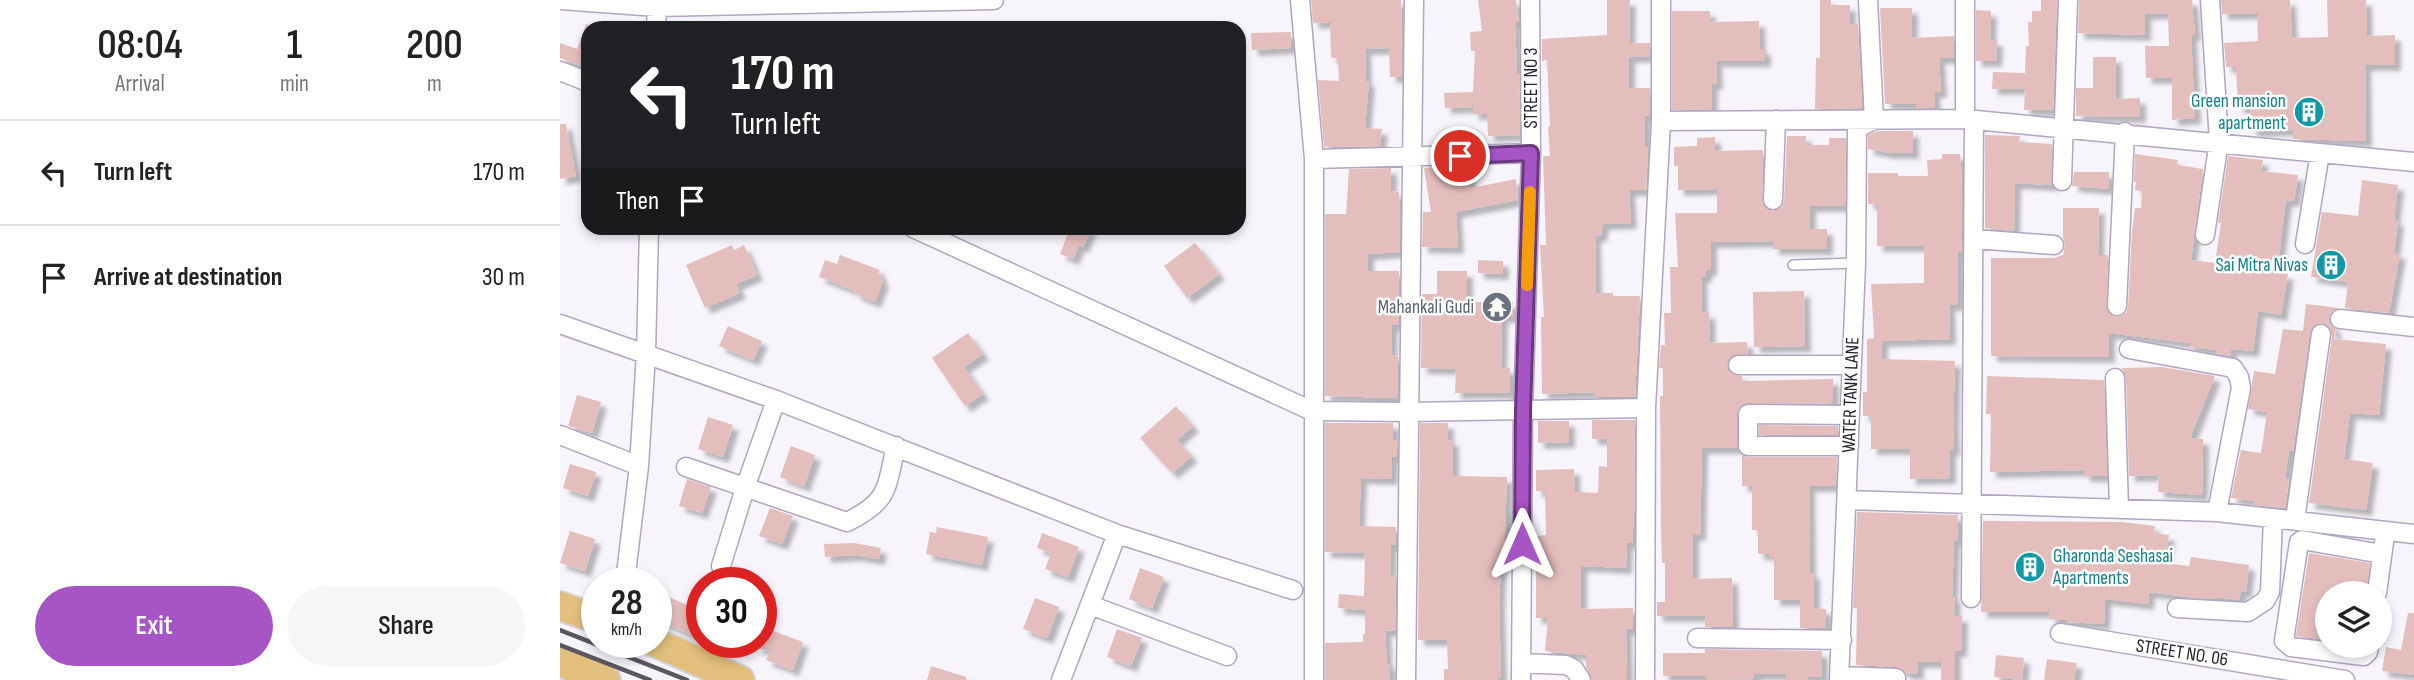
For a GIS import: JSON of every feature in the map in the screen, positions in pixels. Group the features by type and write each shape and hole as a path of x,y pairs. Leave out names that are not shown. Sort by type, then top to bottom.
{"main road":[{"path":"560,606 581,613"},
{"path":"672,650 740,680"},
{"path":"572,671 606,680"}],"street":[{"path":"560,0 657,7 995,0"},
{"path":"1300,0 1314,159 1314,680"},
{"path":"1406,680 1414,0"},
{"name":"STREET NO 3","path":"1521,671 1523,411 1531,153 1530,0"},
{"path":"1645,680 1646,408 1661,121 1661,0"},
{"path":"1868,0 1874,120"},
{"path":"1965,0 1974,239 1971,598"},
{"path":"2062,181 2068,0"},
{"path":"2205,235 2219,141 2210,0"},
{"path":"656,21 657,7"},
{"path":"560,71 581,79"},
{"path":"1661,121 1970,119 2219,141 2414,162"},
{"path":"1773,200 1776,120"},
{"name":"WATER TANK LANE","path":"1839,678 1850,415 1846,377 1856,263 1857,128 1874,120"},
{"path":"2118,306 2125,132"},
{"path":"1314,159 1531,153"},
{"path":"2305,244 2320,153"},
{"path":"627,567 639,466 646,353 649,235"},
{"path":"928,235 1312,411 1646,408"},
{"path":"1974,239 2054,245"},
{"path":"2340,319 2414,327"},
{"path":"560,324 776,400 1117,534 1293,590"},
{"path":"2295,520 2321,334"},
{"path":"2129,349 2233,368 2239,377 2241,388 2217,513"},
{"path":"1738,365 1846,377"},
{"path":"2115,378 2119,509"},
{"path":"721,566 776,400"},
{"path":"1849,450 1748,446 1748,414 1850,415"},
{"path":"560,435 639,466"},
{"path":"686,467 847,522 866,513 884,496 896,446"},
{"path":"1739,454 1849,450"},
{"path":"1847,500 2217,513 2414,534"},
{"path":"2177,608 2248,612 2265,601 2270,592 2273,518"},
{"path":"2379,581 2385,532"},
{"path":"1062,680 1117,534"},
{"path":"2315,650 2291,647 2284,641 2299,542 2302,540 2382,554"},
{"path":"1090,605 1227,656"},
{"name":"STREET NO. 06","path":"2060,633 2345,680"},
{"path":"1697,638 1842,640"},
{"path":"1521,671 1566,665 1574,668 1581,680"},
{"path":"1839,678 1896,678"}],"lane":[{"path":"1793,265 1856,263"}],"building":[{"path":"1311,0 1401,0 1402,77 1390,77 1389,48 1365,49 1366,81 1369,81 1365,128 1382,129 1380,146 1324,147 1318,80 1339,81 1338,58 1331,58 1330,22 1313,23"},
{"path":"1478,0 1516,0 1519,22 1515,22 1520,135 1488,136 1487,114 1473,114 1473,107 1445,108 1444,93 1473,92 1475,51 1471,51 1470,32 1482,31"},
{"path":"1607,0 1630,0 1629,43 1650,43 1650,56 1629,57 1629,88 1650,88 1650,116 1645,116 1645,147 1648,147 1646,190 1629,190 1631,223 1603,224 1601,235 1595,237 1596,293 1640,296 1635,397 1594,397 1594,392 1542,394 1541,317 1544,317 1540,245 1546,245 1543,156 1550,156 1550,126 1547,60 1542,61 1542,39 1607,35"},
{"path":"1820,0 1831,0 1831,5 1850,5 1850,24 1858,24 1862,108 1815,109 1816,58 1820,58"},
{"path":"2041,0 2057,0 2053,110 2024,110 2025,89 1992,89 1993,72 2025,73 2026,46 2029,46 2028,22 2032,22 2032,11 2041,11"},
{"path":"2079,0 2192,0 2195,35 2191,35 2195,118 2172,120 2172,78 2146,78 2145,46 2169,46 2168,13 2145,14 2145,35 2078,33"},
{"path":"2221,0 2290,0 2292,38 2328,37 2327,0 2366,0 2367,36 2395,35 2395,65 2365,65 2366,141 2293,139 2293,130 2251,131 2250,108 2238,108 2236,67 2226,67 2224,43 2258,41 2257,13 2222,14"},
{"path":"1880,8 1912,8 1912,38 1954,36 1954,58 1939,58 1941,92 1934,92 1935,108 1916,108 1916,104 1885,104"},
{"path":"1976,10 1991,11 1990,40 1997,40 1996,61 1976,61"},
{"path":"1672,11 1710,11 1710,22 1759,21 1760,49 1765,49 1765,61 1716,61 1717,84 1712,84 1712,109 1672,110"},
{"path":"1291,32 1291,48 1252,50 1251,33"},
{"path":"581,38 581,66 560,58 560,43 577,49"},
{"path":"2093,57 2116,57 2116,99 2140,98 2140,117 2076,116 2076,88 2093,88"},
{"path":"560,124 566,124 576,176 560,179"},
{"path":"1877,131 1913,131 1913,153 1868,149 1868,135"},
{"path":"1985,135 2020,136 2019,142 2052,144 2052,185 2015,183 2014,231 1985,228"},
{"path":"1787,136 1806,136 1806,145 1829,145 1829,138 1846,138 1845,206 1810,206 1810,229 1827,229 1827,249 1773,249 1773,241 1711,242 1711,270 1706,270 1706,277 1701,277 1702,313 1709,312 1710,343 1747,342 1748,354 1733,355 1728,360 1728,370 1732,374 1742,376 1742,381 1833,379 1833,403 1743,404 1737,413 1737,448 1702,448 1700,535 1693,535 1693,579 1732,578 1733,627 1705,627 1705,616 1657,616 1657,602 1665,602 1665,563 1662,563 1661,533 1660,396 1663,396 1663,368 1659,368 1661,345 1665,345 1664,313 1671,313 1670,267 1678,267 1675,213 1717,213 1717,189 1678,190 1678,166 1674,166 1674,147 1697,146 1697,138 1715,137 1715,151 1763,150 1762,200 1766,209 1773,211 1782,207 1784,200"},
{"path":"1942,154 1960,154 1962,184 1962,252 1958,252 1958,305 1949,305 1950,339 1882,341 1882,359 1955,361 1954,450 1950,450 1950,478 1910,479 1910,449 1871,449 1871,416 1863,416 1863,392 1867,392 1867,339 1874,338 1871,284 1924,283 1924,246 1877,246 1877,204 1868,204 1868,173 1928,176 1927,160 1942,159"},
{"path":"2135,154 2178,160 2177,165 2203,169 2191,260 2215,263 2228,156 2263,160 2261,171 2298,175 2294,201 2286,200 2281,238 2278,273 2288,274 2281,315 2258,311 2253,351 2231,349 2230,356 2216,353 2216,350 2190,347 2190,343 2109,333 2109,357 1991,356 1991,258 2054,258 2063,255 2063,208 2099,208 2098,255 2108,255 2107,311 2116,317 2126,313 2135,208 2141,208 2142,191 2135,190"},
{"path":"1468,166 1471,188 1516,179 1518,200 1456,212 1458,248 1422,247 1423,212 1431,212 1424,168"},
{"path":"1391,168 1391,191 1399,192 1400,252 1368,254 1368,271 1399,271 1399,325 1392,325 1391,355 1398,356 1398,398 1325,396 1325,214 1346,214 1349,169"},
{"path":"2074,172 2109,172 2109,189 2072,186"},
{"path":"2362,180 2398,185 2394,253 2400,253 2389,313 2345,308 2348,282 2311,277 2322,212 2358,216"},
{"path":"1067,235 1088,235 1083,247 1079,245 1073,259 1060,254"},
{"path":"1195,243 1219,274 1187,298 1164,266"},
{"path":"732,245 734,250 744,245 757,275 736,284 740,293 705,308 686,265"},
{"path":"840,255 880,270 878,274 883,281 875,302 855,294 856,291 819,277 825,260 837,264"},
{"path":"1478,260 1503,261 1503,274 1478,273"},
{"path":"1437,271 1467,271 1467,302 1513,302 1513,317 1502,317 1501,368 1510,368 1510,393 1455,393 1456,369 1421,368 1422,294 1437,294"},
{"path":"1804,291 1805,346 1754,347 1753,292"},
{"path":"2306,304 2339,308 2331,312 2329,317 2330,324 2336,329 2334,339 2386,344 2379,415 2350,413 2344,459 2373,463 2366,510 2309,503 2332,336 2328,326 2322,323 2313,327 2310,332 2293,451 2289,450 2285,508 2254,505 2255,501 2231,498 2241,450 2261,453 2267,412 2248,409 2254,371 2275,374 2283,329 2303,331"},
{"path":"728,326 762,341 753,360 719,346"},
{"path":"968,333 983,354 964,367 983,394 965,406 932,358"},
{"path":"2162,367 2215,376 2190,438 2203,439 2202,495 2158,492 2159,475 2129,476 2126,378 2122,368"},
{"path":"1987,376 2104,380 2107,476 2084,476 2084,470 1990,472 1991,414 1986,414"},
{"path":"577,395 601,402 592,433 568,426"},
{"path":"1176,406 1193,426 1177,440 1192,456 1172,473 1140,438"},
{"path":"708,417 733,425 723,457 698,449"},
{"path":"1592,420 1635,420 1634,517 1632,543 1627,543 1626,568 1581,566 1581,609 1633,608 1633,629 1626,629 1627,680 1592,680 1586,667 1586,655 1545,651 1548,618 1536,618 1536,536 1546,535 1545,491 1536,491 1536,470 1574,469 1575,492 1598,493 1599,466 1607,467 1607,439 1592,439"},
{"path":"1538,421 1569,421 1569,442 1538,443"},
{"path":"1325,423 1393,423 1397,457 1392,457 1392,479 1361,478 1359,526 1396,527 1396,545 1391,545 1390,575 1396,575 1395,630 1385,631 1390,680 1325,680 1325,643 1363,642 1365,610 1338,608 1339,594 1364,596 1365,553 1325,552"},
{"path":"1420,423 1448,423 1448,440 1453,440 1453,476 1507,477 1504,563 1501,563 1499,605 1501,677 1497,678 1498,680 1444,680 1444,669 1448,669 1447,640 1418,640"},
{"path":"1759,425 1838,426 1838,435 1759,435"},
{"path":"791,446 815,455 804,486 780,477"},
{"path":"1742,455 1837,457 1836,486 1809,486 1810,573 1814,573 1814,608 1826,609 1826,628 1800,628 1800,600 1774,600 1774,557 1758,554 1758,530 1752,530 1752,486 1742,486"},
{"path":"570,464 596,472 588,496 563,488"},
{"path":"687,479 711,487 702,513 679,506"},
{"path":"770,508 793,516 782,544 759,536"},
{"path":"1857,512 1958,515 1952,597 1955,597 1954,616 1962,616 1961,651 1955,651 1955,680 1941,680 1941,662 1918,662 1918,674 1906,673 1896,667 1856,665 1857,608 1853,608"},
{"path":"1983,521 2122,522 2155,526 2154,533 2169,535 2165,563 2189,566 2191,557 2249,565 2246,592 2241,591 2239,600 2149,592 2148,604 2105,599 2104,624 2049,619 2050,612 1981,612"},
{"path":"937,527 988,537 982,565 926,554 930,532 936,533"},
{"path":"570,531 595,539 586,567 581,567 581,570 560,563"},
{"path":"1042,533 1079,547 1068,577 1045,569 1051,553 1037,548"},
{"path":"854,543 881,548 879,559 854,555 825,557 824,544"},
{"path":"2309,553 2370,563 2368,581 2315,581 2315,638 2296,636"},
{"path":"1140,568 1164,577 1152,608 1129,599"},
{"path":"672,598 686,605 686,633 672,626"},
{"path":"1035,598 1059,607 1047,638 1023,629"},
{"path":"2408,613 2414,613 2414,675 2382,671 2384,658 2392,658 2392,648 2401,650"},
{"path":"1117,629 1142,638 1131,666 1107,657"},
{"path":"777,632 803,642 793,670 766,660 777,658"},
{"path":"1705,649 1822,651 1822,677 1786,680 1787,674 1754,674 1754,679 1706,680 1706,676 1663,676 1663,653 1705,653"},
{"path":"1996,655 2024,658 2022,680 1994,677"},
{"path":"2047,659 2077,663 2074,680 2044,680"},
{"path":"931,666 966,677 966,680 927,680"}],"railway":[{"path":"560,630 687,680"},
{"path":"560,645 650,680"}],"slow traffic":[{"path":"1527,285 1530,192"}],"place":[{"name":"Green mansion apartment","path":"2309,112"},
{"name":"Sai Mitra Nivas","path":"2331,265"},
{"name":"Mahankali Gudi","path":"1497,307"},
{"name":"Gharonda Seshasai Apartments","path":"2030,567"}],"route":[{"path":"1460,156 1531,153 1522,544"}]}
